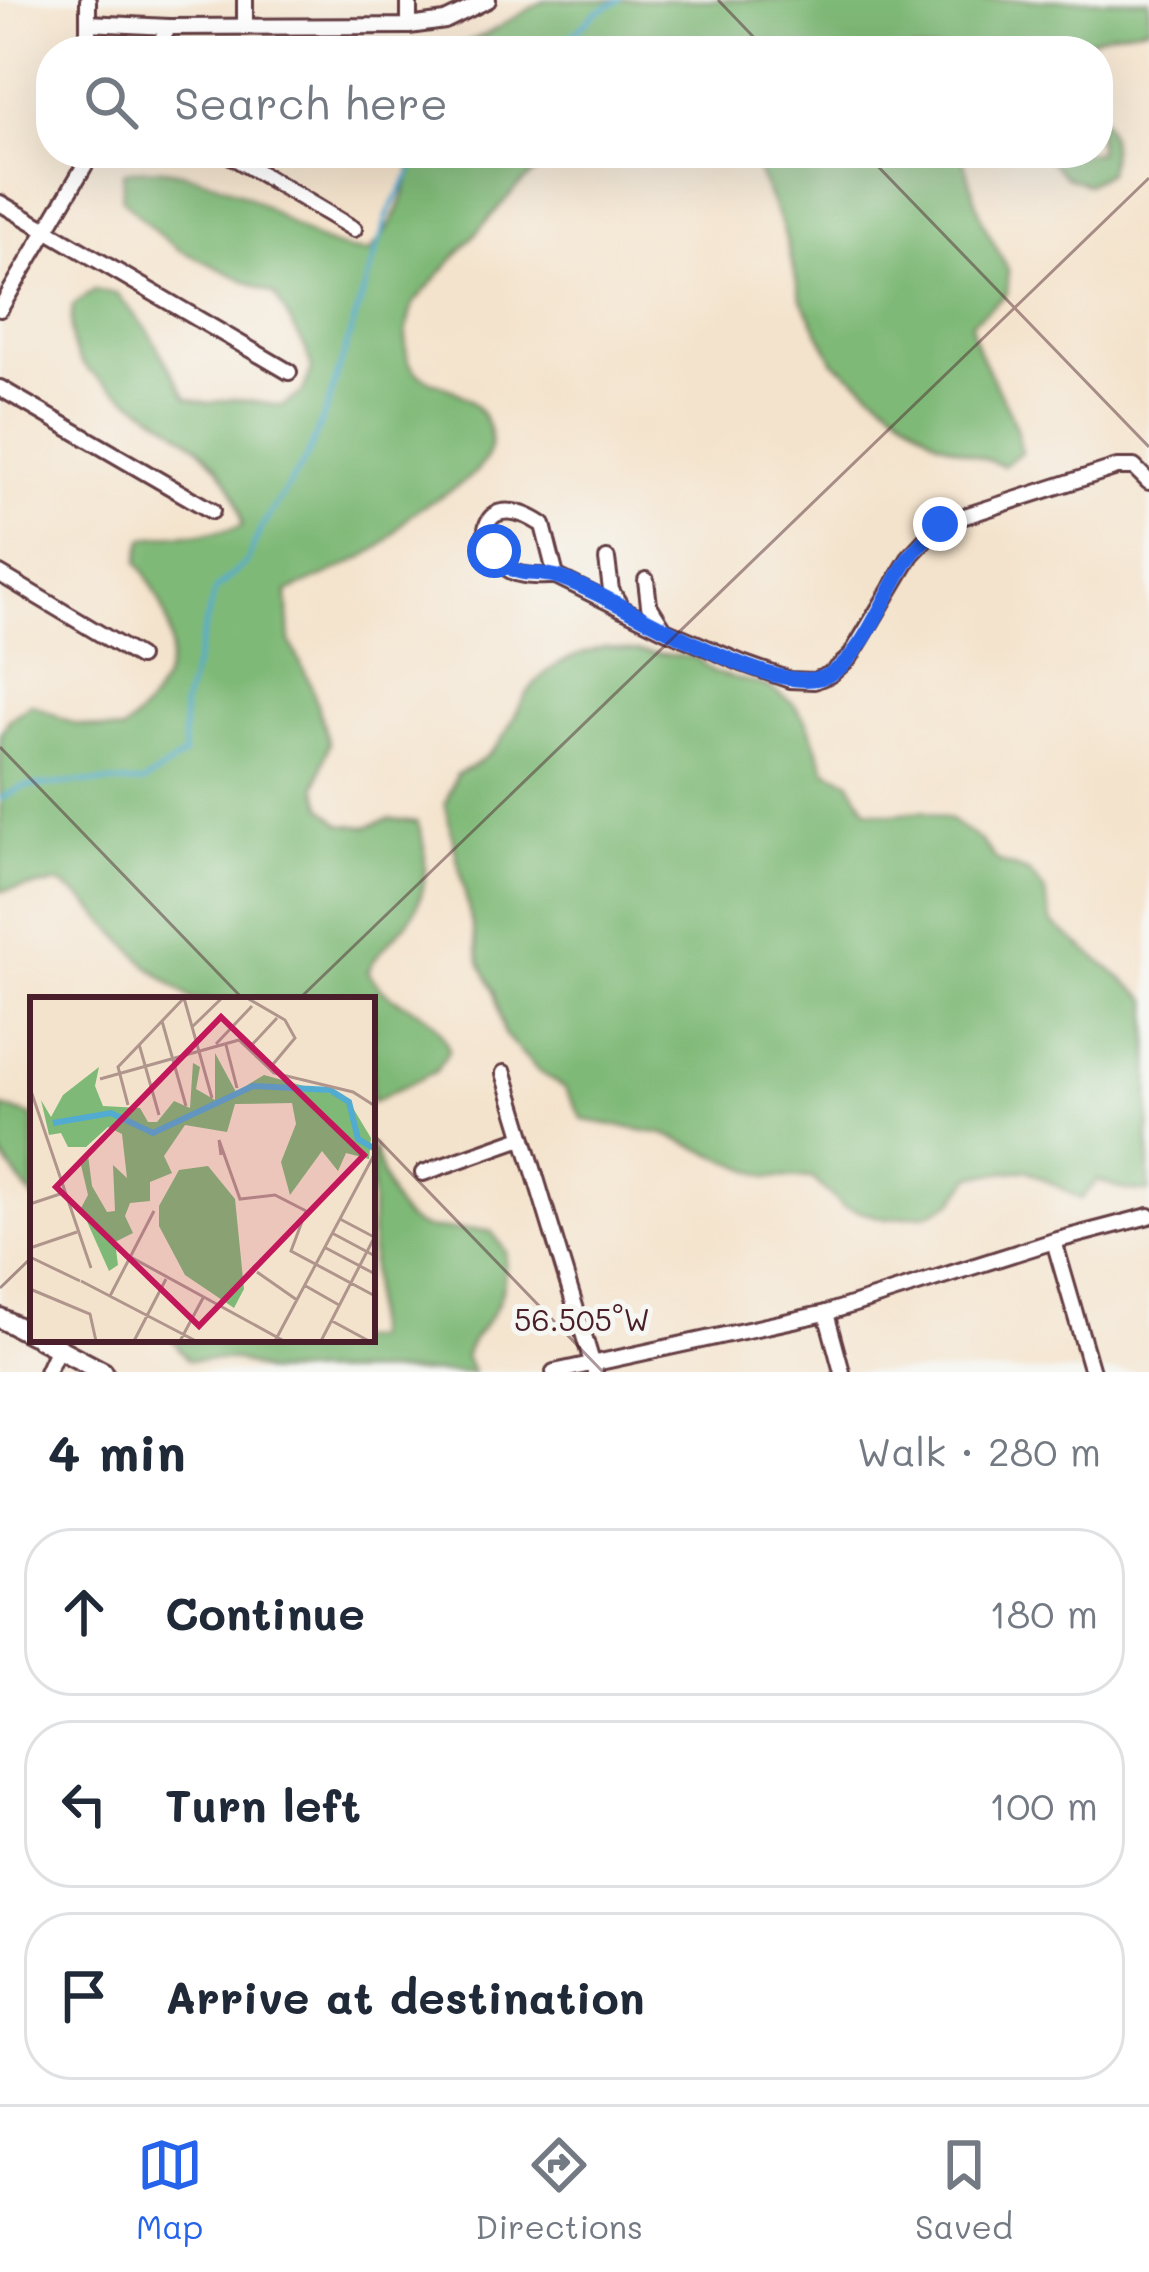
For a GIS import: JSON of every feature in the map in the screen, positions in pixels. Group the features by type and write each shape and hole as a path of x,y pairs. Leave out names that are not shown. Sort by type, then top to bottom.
{"main road":[{"path":"0,1318 30,1334"},
{"path":"46,1342 104,1372"}],"street":[{"path":"88,0 88,36"},
{"path":"245,0 245,27"},
{"path":"409,0 409,26"},
{"path":"88,23 409,26 445,20 488,0"},
{"path":"164,36 170,27"},
{"path":"0,309 83,168"},
{"path":"251,168 354,229"},
{"path":"0,203 289,372"},
{"path":"0,388 212,511"},
{"path":"556,576 543,525 512,511 488,518 486,529 494,551 507,568 520,574 556,576 665,631 790,680 814,681 831,674 850,657 911,555 940,524 1117,467 1134,467 1149,482"},
{"path":"607,559 611,590 626,611"},
{"path":"0,574 139,657"},
{"path":"646,580 648,599 665,631"},
{"path":"626,611 648,599"},
{"path":"504,1073 594,1369"},
{"path":"423,1173 522,1138"},
{"path":"554,1372 594,1369 826,1313 1054,1240 1149,1216"},
{"path":"1054,1240 1092,1372"},
{"path":"826,1313 842,1372"},
{"path":"44,1342 46,1372"}],"green space":[{"path":"545,0 1149,0 1149,27 1100,36 485,35"},
{"path":"410,168 540,168 517,187 413,304 406,336 408,358 416,371 476,407 488,426 488,455 469,478 412,514 378,548 287,592 290,641 311,685 329,743 316,786 323,808 341,824 366,827 389,819 417,822 424,845 424,883 417,907 368,971 389,995 432,1021 449,1050 436,1071 375,1101 375,997 189,997 150,968 82,898 59,883 0,891 0,734 10,719 31,704 75,724 122,732 158,692 170,651 163,609 138,562 143,539 242,526 237,502 213,462 82,363 72,339 73,305 94,290 117,294 148,331 187,398 282,406 302,393 312,369 275,295 178,249 157,233 122,199 123,173 151,169 199,177 242,194 316,239 369,252 387,230"},
{"path":"757,168 966,168 983,223 1008,270 1007,294 971,323 981,357 1012,418 1021,452 1003,466 937,441 834,362 801,299 783,228"},
{"path":"1057,168 1109,168 1087,184 1065,177"},
{"path":"604,647 696,658 714,673 767,686 793,703 808,724 826,770 849,781 867,810 923,811 951,820 981,841 997,861 1028,872 1044,890 1052,923 1149,1000 1149,1192 1098,1180 1081,1199 1027,1170 972,1176 953,1202 928,1214 886,1219 843,1207 812,1178 768,1177 664,1134 583,1120 565,1088 538,1071 504,1034 494,990 481,965 445,804 457,774 493,750 536,682 563,662"},
{"path":"3,1107 30,1115 30,1194 0,1154"},
{"path":"375,1152 396,1206 414,1224 492,1232 506,1252 498,1302 465,1357 473,1372 265,1372 237,1360 188,1360 174,1342 375,1342"}],"waterway":[{"path":"571,36 597,12 620,0"},
{"path":"0,799 22,787 143,783 184,755 183,707 215,590 247,562 261,528 307,457 388,214 414,168"}],"route":[{"path":"494,551 507,568 520,574 556,576 665,631 742,663 790,680 814,681 831,674 850,657 911,555 940,524"}]}
